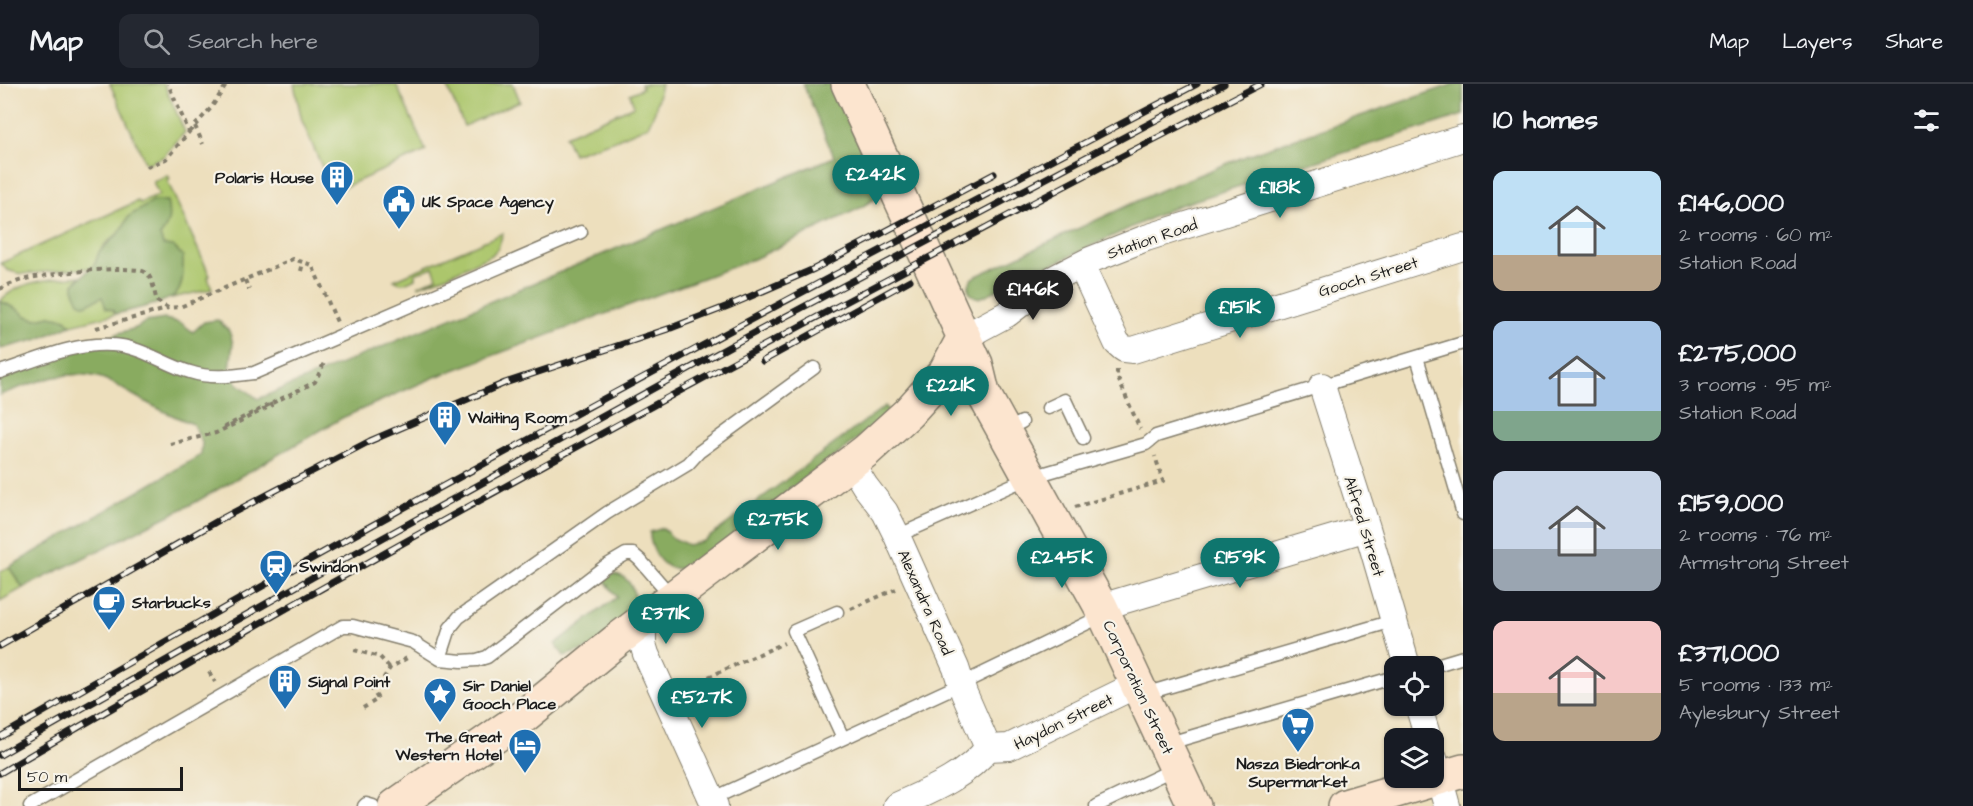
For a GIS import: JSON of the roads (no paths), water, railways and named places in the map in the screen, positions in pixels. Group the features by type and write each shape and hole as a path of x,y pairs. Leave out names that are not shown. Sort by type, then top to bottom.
{"street":[{"name":"Corporation Street","path":"848,84 958,322 976,364 983,393 1013,427 1028,478 1103,611 1194,806"},
{"name":"Station Road","path":"958,322 1006,314 1053,279 1146,238 1463,138"},
{"name":"Gooch Street","path":"1081,265 1114,339 1124,349 1132,350 1463,247"},
{"path":"395,806 427,796 600,654 851,463 902,420 948,369 958,322"},
{"name":"Alfred Street","path":"1322,386 1367,528 1404,656"},
{"path":"921,400 965,389 983,393"},
{"name":"Alexandra Road","path":"851,463 885,512 988,748"},
{"path":"1103,611 1367,528"},
{"path":"644,621 646,654 713,802"},
{"name":"Haydon Street","path":"988,748 1009,747 1140,689"},
{"path":"896,806 952,779 981,757 988,748"},
{"path":"1345,806 1446,779"}],"lane":[{"path":"0,372 71,349 96,345 127,347 144,352 188,372 211,377 254,374 581,232"},
{"path":"897,537 1028,478 1146,444 1156,436 1463,343"},
{"path":"1417,357 1463,514"},
{"path":"440,659 450,627 459,617 607,513 688,464 699,452 814,368"},
{"path":"1048,408 1065,400 1083,438"},
{"path":"30,806 343,626 353,626 413,642 440,659 469,660 487,657 604,567 626,554 633,554 640,560 673,599"},
{"path":"713,802 843,738 961,684 1103,611"},
{"path":"837,612 794,631 843,738"},
{"path":"1140,689 1393,621"},
{"path":"1444,663 1463,657"},
{"path":"1096,806 1172,756 1384,681"},
{"path":"364,806 373,806"}],"railway":[{"path":"0,737 261,587 493,458 1197,84"},
{"path":"0,755 348,557 743,339 1224,84"},
{"path":"0,773 311,594 626,420 942,250 1261,84"},
{"path":"0,646 221,519 370,441 505,383 671,328 728,306 814,269 994,174"},
{"path":"763,361 910,280"}],"place":[{"name":"Polaris House","path":"337,206"},
{"name":"UK Space Agency","path":"399,230"},
{"name":"Waiting Room","path":"445,446"},
{"name":"Swindon","path":"276,595"},
{"name":"Starbucks","path":"109,631"},
{"name":"Signal Point","path":"285,710"},
{"name":"Sir Daniel Gooch Place","path":"440,723"},
{"name":"Nasza Biedronka Supermarket","path":"1298,753"},
{"name":"The Great Western Hotel","path":"525,774"}]}
